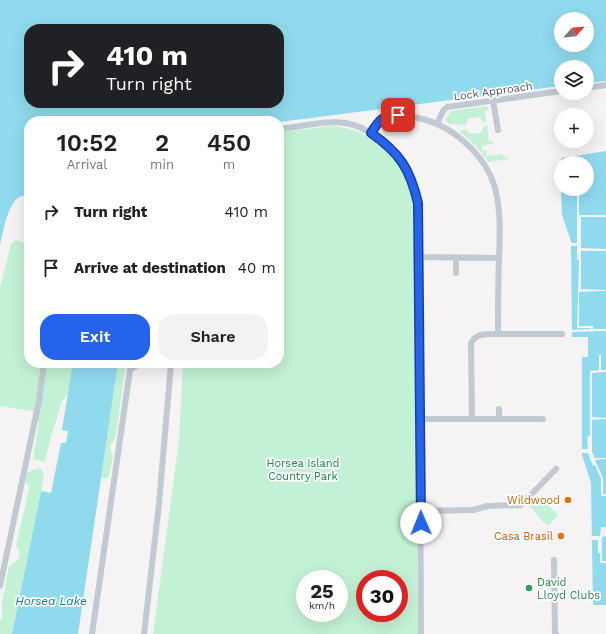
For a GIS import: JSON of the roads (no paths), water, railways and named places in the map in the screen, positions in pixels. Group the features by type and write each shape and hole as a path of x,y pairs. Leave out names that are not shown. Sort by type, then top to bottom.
{"street":[{"path":"594,87 606,85"},
{"name":"Lock Approach","path":"437,124 447,107 554,92"},
{"path":"493,101 498,130"},
{"path":"371,133 383,117 398,115 418,118 437,124 455,134 481,161 492,180 499,212 498,334"},
{"path":"284,128 318,124 347,123 371,133 390,146 404,162 413,181 418,203 419,257 421,634"},
{"path":"419,257 499,258"},
{"path":"456,257 456,273"},
{"path":"472,419 471,343 475,337 481,334 562,334"},
{"path":"0,586 39,401 43,368"},
{"path":"92,634 131,368"},
{"path":"144,634 160,504 171,368"},
{"path":"499,409 499,419"},
{"path":"420,419 543,419"},
{"path":"420,511 473,510 488,506 521,505 556,469"},
{"path":"554,560 556,634"}],"water":[{"path":"0,0 606,0 606,81 594,82 594,60 554,60 554,87 284,121 284,116 24,116 24,196 17,199 8,212 0,244"},
{"path":"606,151 606,605 593,605 591,483 582,455 582,357 588,357 588,337 572,337 571,241 562,215 561,196 594,196 594,156 574,156"},
{"name":"Horsea Lake","path":"72,368 117,368 78,634 12,634 41,491 51,493 61,443 66,443 68,431 62,430"}],"place":[{"name":"Wildwood","path":"568,500"},
{"name":"Casa Brasil","path":"561,536"},
{"name":"David Lloyd Clubs","path":"529,588"}],"park label":[{"name":"Horsea Island Country Park","path":"303,469"}]}
